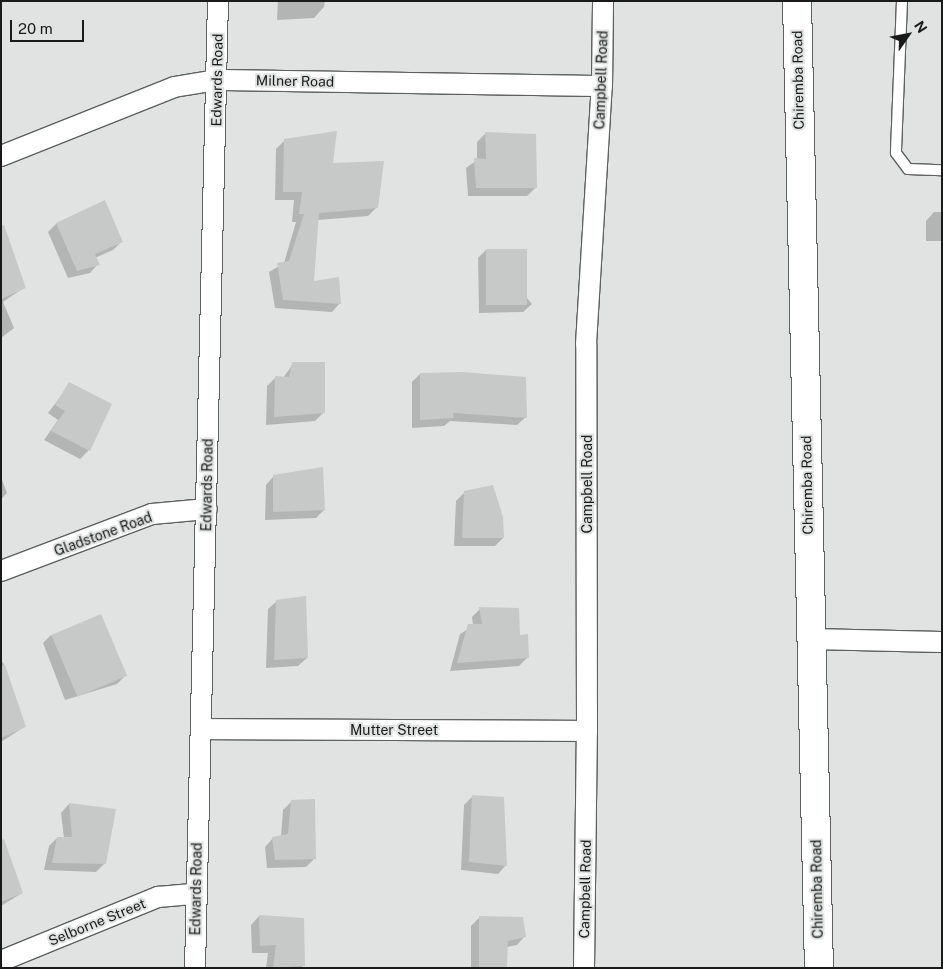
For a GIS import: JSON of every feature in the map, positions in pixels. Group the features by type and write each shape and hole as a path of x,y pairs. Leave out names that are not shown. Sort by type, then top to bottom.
{"main road":[{"name":"Chiremba Road","path":"797,1 810,639 819,968"}],"street":[{"name":"Edwards Road","path":"195,968 195,894 218,80 218,1"},
{"name":"Campbell Road","path":"584,968 587,731 586,344 602,86 603,1"},
{"name":"Milner Road","path":"1,156 174,87 218,80 602,86"},
{"name":"Gladstone Road","path":"1,571 152,514 207,509"},
{"path":"810,639 942,642"},
{"name":"Mutter Street","path":"201,729 587,731"},
{"name":"Selborne Street","path":"1,962 158,897 195,894"}],"lane":[{"path":"902,1 896,153 908,170 942,170"}],"building":[{"path":"337,131 333,163 384,161 378,208 319,213 314,281 339,277 341,304 283,300 277,263 289,261 304,214 299,214 302,192 283,192 284,139"},
{"path":"485,132 536,134 537,188 476,188 474,158 486,159"},
{"path":"105,200 123,242 95,254 100,265 77,271 56,223"},
{"path":"4,225 26,288 1,299 1,226"},
{"path":"486,249 527,249 527,305 486,305"},
{"path":"292,362 325,362 325,413 274,417 275,376 289,377"},
{"path":"462,372 526,377 527,418 453,413 454,418 420,420 420,373"},
{"path":"69,382 112,404 90,451 51,431 65,411 55,405"},
{"path":"323,467 325,510 273,512 273,475"},
{"path":"493,485 503,517 504,538 462,538 464,491"},
{"path":"306,596 308,658 274,660 276,600"},
{"path":"479,607 519,608 520,635 528,634 529,658 457,663 468,624 482,624"},
{"path":"101,614 127,676 77,697 51,635"},
{"path":"5,665 26,727 1,738 1,666"},
{"path":"472,795 504,797 507,866 469,862"},
{"path":"315,799 316,859 275,860 272,837 288,834 291,800"},
{"path":"69,803 116,809 106,864 52,863 57,837 72,837"},
{"path":"4,839 23,893 1,902 1,840"},
{"path":"259,915 304,918 305,966 273,968 276,945 260,946"},
{"path":"479,916 523,917 526,937 508,941 507,968 479,968"}]}
